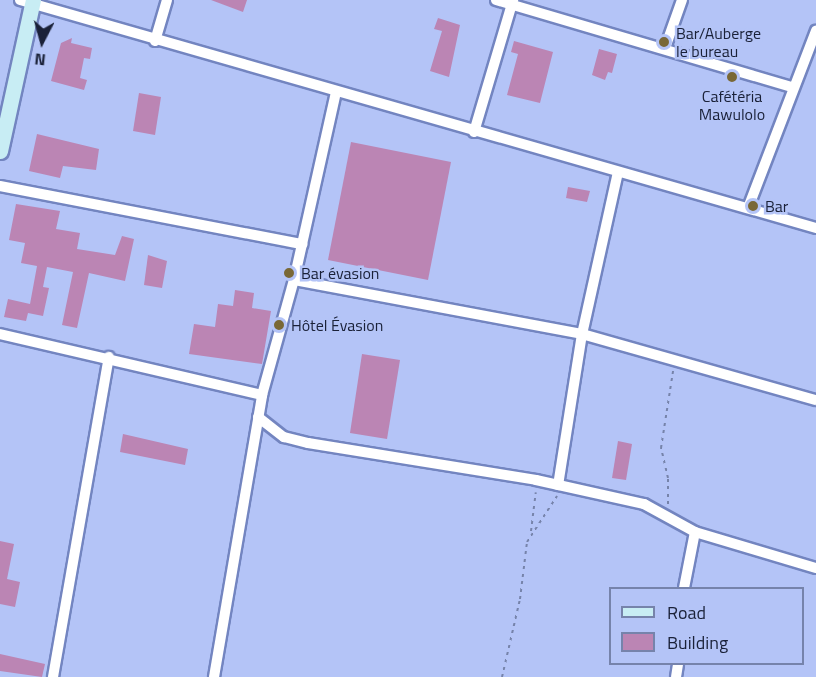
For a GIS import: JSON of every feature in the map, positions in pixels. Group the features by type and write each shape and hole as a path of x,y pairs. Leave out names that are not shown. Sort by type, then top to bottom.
{"street":[{"path":"155,41 167,0"},
{"path":"496,0 512,2 792,87"},
{"path":"665,48 682,0"},
{"path":"0,151 29,1 155,41 816,228"},
{"path":"474,132 512,2"},
{"path":"748,208 792,87 812,50 816,32"},
{"path":"214,677 262,395 294,280 336,92"},
{"path":"558,485 582,334 618,172"},
{"path":"0,186 302,244"},
{"path":"294,280 582,334 816,400"},
{"path":"0,334 109,357 262,395"},
{"path":"53,677 109,357"},
{"path":"258,417 284,437 308,443 536,480 644,504 667,514 694,532 816,568"},
{"path":"684,587 694,532"}],"path":[{"path":"667,514 669,478 661,448 674,360"},
{"path":"502,677 531,534 536,480"},
{"path":"531,534 556,499 558,485"}],"building":[{"path":"211,0 247,0 243,12"},
{"path":"438,18 460,25 449,77 430,71 442,31 434,29"},
{"path":"72,38 71,43 92,48 90,59 84,58 80,78 87,80 84,90 51,81 61,43"},
{"path":"514,41 553,52 540,103 507,95 518,54 511,52"},
{"path":"599,49 617,54 612,73 608,72 605,80 592,75"},
{"path":"139,93 161,97 155,135 133,131"},
{"path":"37,134 99,149 96,170 63,166 60,178 29,171"},
{"path":"351,142 451,162 428,280 328,260"},
{"path":"568,187 590,191 587,202 566,198"},
{"path":"16,204 60,211 56,229 80,233 77,249 115,255 122,236 134,239 125,281 89,273 77,328 62,325 73,272 47,267 43,287 49,288 43,316 28,313 26,321 4,317 8,299 30,304 37,266 21,263 25,243 9,240"},
{"path":"148,255 167,261 162,288 144,285"},
{"path":"235,290 254,293 252,308 271,311 262,364 189,354 194,324 215,327 218,304 233,306"},
{"path":"362,354 400,360 387,439 350,433"},
{"path":"123,434 188,449 185,465 120,452"},
{"path":"618,441 632,444 626,480 612,478"},
{"path":"0,541 14,544 7,579 20,582 15,607 0,604"},
{"path":"0,654 45,664 42,677 0,671"}],"place":[{"name":"Bar/Auberge le bureau","path":"664,42"},
{"name":"Cafétéria Mawulolo","path":"732,77"},
{"name":"Bar","path":"753,206"},
{"name":"Bar évasion","path":"289,273"},
{"name":"Hôtel Évasion","path":"279,325"}]}
